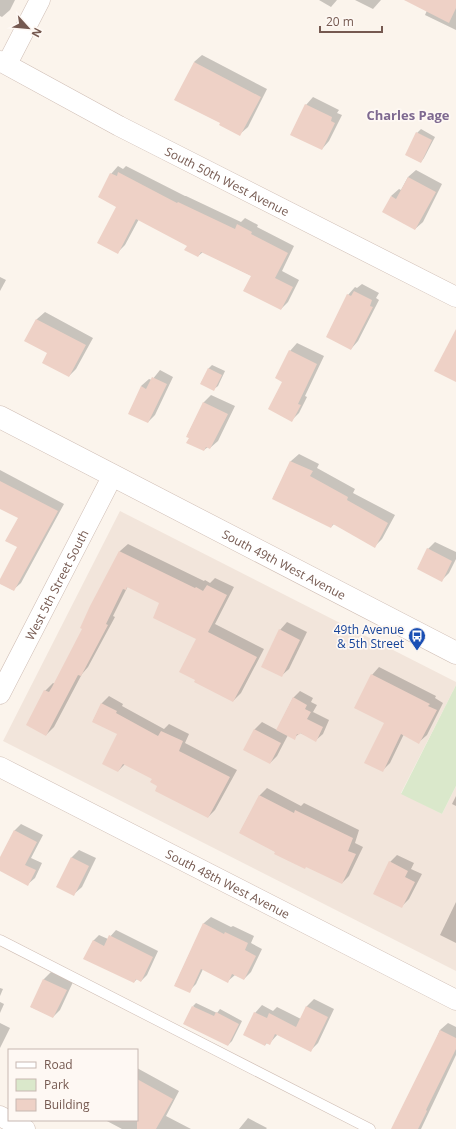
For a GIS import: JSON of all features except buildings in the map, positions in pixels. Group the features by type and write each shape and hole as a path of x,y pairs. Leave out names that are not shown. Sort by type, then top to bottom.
{"street":[{"path":"4,62 40,0"},
{"name":"South 50th West Avenue","path":"4,62 119,126 456,297"},
{"name":"South 49th West Avenue","path":"0,417 456,653"},
{"name":"West 5th Street South","path":"0,694 113,475"},
{"name":"South 48th West Avenue","path":"0,767 456,1000"},
{"path":"10,1121 25,1129"}],"lane":[{"path":"0,940 370,1129"}],"shaded area":[{"path":"120,511 456,682 456,685 401,793 442,814 456,786 456,971 3,741"}],"green space":[{"path":"456,685 456,786 442,814 401,794"}],"place":[{"name":"49th Avenue & 5th Street","path":"417,651"}],"district":[{"name":"Charles Page","path":"408,115"}]}
